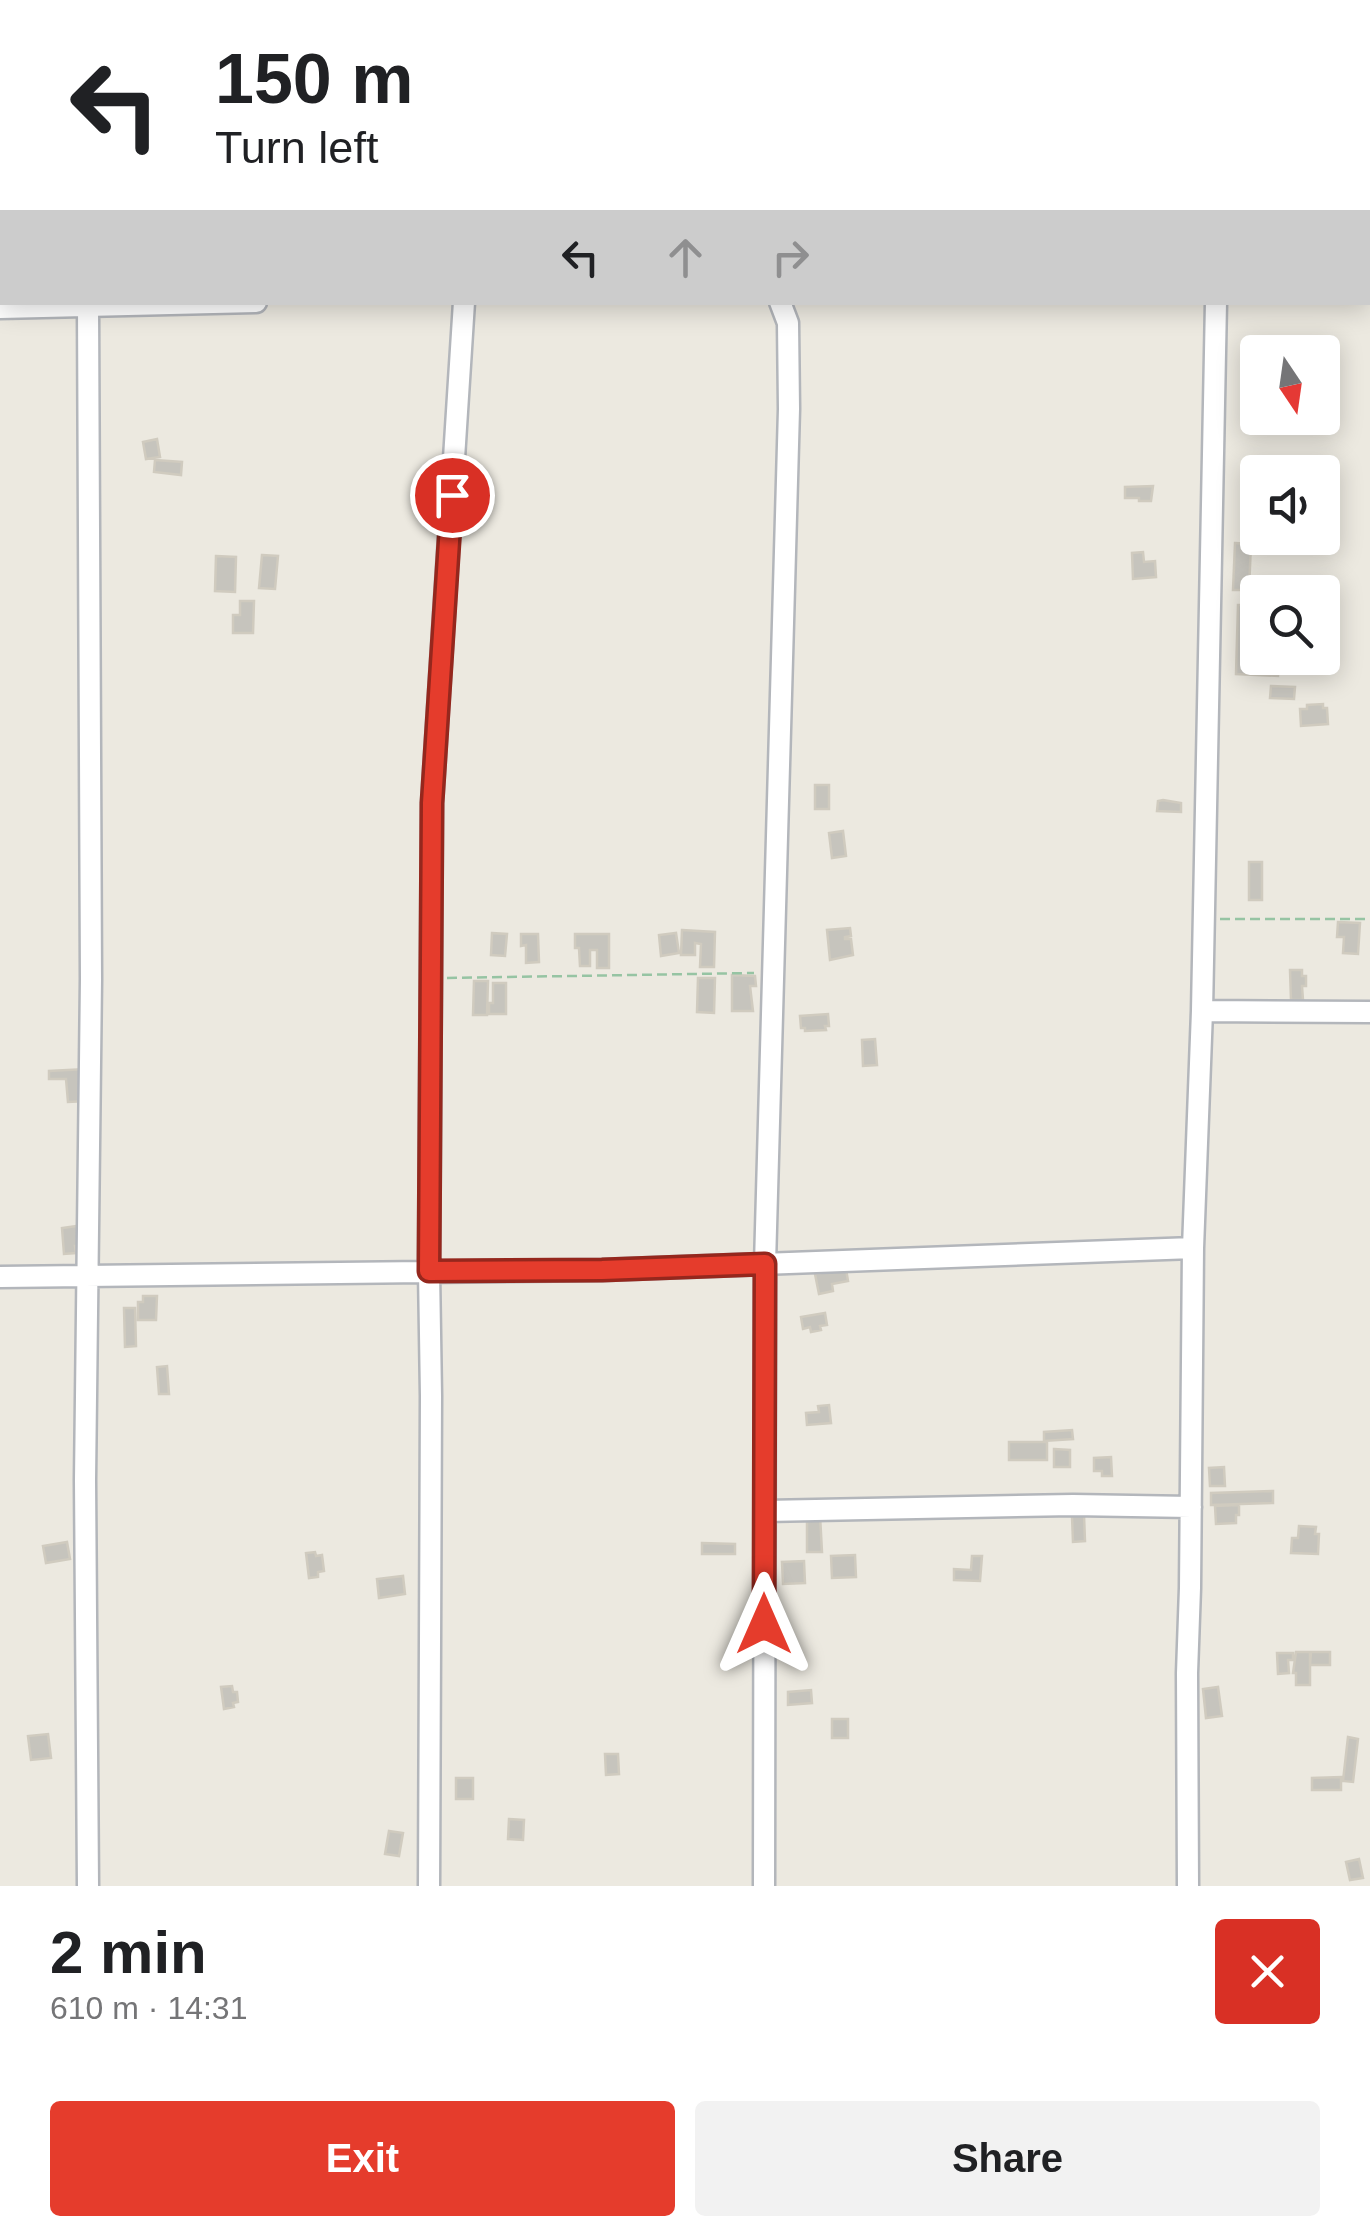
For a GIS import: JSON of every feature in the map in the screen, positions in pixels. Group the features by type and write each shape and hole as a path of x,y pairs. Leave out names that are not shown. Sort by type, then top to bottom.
{"street":[{"path":"0,308 130,305"},
{"path":"429,1886 432,803 464,305"},
{"path":"764,1886 765,1264 789,409 788,323 781,305"},
{"path":"1188,1886 1192,1248 1202,1011 1216,305"},
{"path":"88,306 92,979 85,1480 88,1886"},
{"path":"1202,1011 1370,1012"},
{"path":"0,1277 602,1270 1192,1248"},
{"path":"765,1511 1190,1506"}],"path":[{"path":"1204,919 1370,919"},
{"path":"431,978 773,973"}],"building":[{"path":"157,439 160,457 146,459 143,442"},
{"path":"155,460 182,462 181,475 154,472"},
{"path":"1153,486 1151,501 1125,498 1125,487"},
{"path":"1235,543 1240,543 1240,555 1251,555 1250,575 1240,575 1240,590 1233,590"},
{"path":"1143,552 1144,562 1155,561 1156,577 1133,579 1132,553"},
{"path":"262,555 278,556 275,589 259,588"},
{"path":"216,556 236,557 235,592 215,591"},
{"path":"240,601 254,601 253,633 233,633 233,615 240,615"},
{"path":"1238,605 1240,605 1240,674 1236,674"},
{"path":"1271,686 1295,687 1294,699 1270,698"},
{"path":"1323,704 1328,724 1301,726 1300,709"},
{"path":"815,785 829,785 829,809 815,809"},
{"path":"1158,801 1181,803 1181,812 1157,811"},
{"path":"843,831 846,856 832,858 829,833"},
{"path":"1249,862 1262,862 1262,900 1249,900"},
{"path":"1338,922 1360,923 1358,954 1343,953 1344,937 1337,937"},
{"path":"850,928 851,936 845,939 851,939 853,955 830,960 827,930"},
{"path":"682,930 715,932 714,967 700,967 701,944 695,943 695,955 681,955"},
{"path":"492,933 507,934 505,956 491,955"},
{"path":"676,933 679,953 661,956 659,935"},
{"path":"521,934 538,934 539,962 526,963 526,945 521,946"},
{"path":"575,934 609,934 609,968 597,968 597,950 590,950 590,966 580,966"},
{"path":"1290,970 1302,970 1302,976 1306,976 1303,1000 1291,1000"},
{"path":"732,975 755,976 756,986 750,986 753,1011 732,1011"},
{"path":"698,978 715,978 714,1013 697,1012"},
{"path":"474,981 488,981 487,1015 473,1015"},
{"path":"493,983 506,983 506,1014 489,1014"},
{"path":"828,1014 826,1030 801,1028 800,1016"},
{"path":"875,1039 877,1065 863,1066 862,1040"},
{"path":"86,1069 87,1101 68,1102 66,1079 49,1079 49,1071"},
{"path":"77,1226 76,1253 64,1254 62,1228"},
{"path":"846,1269 848,1281 832,1284 833,1291 819,1294 815,1274"},
{"path":"143,1296 157,1296 156,1320 138,1320 138,1302 143,1302"},
{"path":"124,1308 135,1308 136,1346 125,1347"},
{"path":"825,1313 827,1325 820,1326 821,1330 803,1329 801,1317"},
{"path":"167,1366 169,1394 159,1394 157,1367"},
{"path":"829,1405 831,1423 807,1425 806,1413 819,1412 818,1406"},
{"path":"1072,1430 1073,1439 1044,1441 1044,1432"},
{"path":"1009,1442 1047,1442 1047,1460 1009,1460"},
{"path":"1054,1449 1070,1450 1070,1467 1054,1467"},
{"path":"1111,1457 1112,1476 1094,1471 1094,1458"},
{"path":"1224,1467 1225,1486 1210,1486 1209,1468"},
{"path":"1273,1491 1273,1503 1211,1505 1211,1493"},
{"path":"1239,1505 1236,1523 1216,1524 1215,1506"},
{"path":"807,1515 820,1515 822,1552 807,1552"},
{"path":"1084,1515 1085,1541 1073,1542 1072,1516"},
{"path":"1299,1526 1316,1527 1318,1554 1291,1553 1292,1538 1298,1538"},
{"path":"67,1542 70,1559 46,1563 43,1546"},
{"path":"702,1543 735,1544 735,1554 702,1554"},
{"path":"315,1552 316,1556 322,1555 324,1571 309,1578 306,1553"},
{"path":"855,1555 856,1577 832,1578 831,1556"},
{"path":"972,1556 982,1556 980,1581 954,1580 954,1569 971,1570"},
{"path":"804,1561 805,1583 783,1584 782,1562"},
{"path":"403,1576 405,1594 379,1598 377,1579"},
{"path":"1296,1652 1310,1652 1310,1685 1296,1685"},
{"path":"1311,1652 1330,1652 1330,1665 1310,1665"},
{"path":"1277,1653 1293,1653 1293,1660 1288,1660 1289,1673 1278,1674"},
{"path":"232,1686 238,1702 224,1709 221,1687"},
{"path":"1218,1687 1222,1716 1206,1718 1203,1689"},
{"path":"811,1690 812,1703 788,1705 788,1692"},
{"path":"832,1719 848,1719 848,1738 832,1738"},
{"path":"48,1734 51,1758 31,1760 28,1736"},
{"path":"1348,1737 1358,1739 1353,1782 1343,1781"},
{"path":"605,1754 618,1754 619,1774 606,1775"},
{"path":"1341,1777 1341,1790 1312,1790 1312,1778"},
{"path":"456,1778 473,1778 473,1799 456,1799"},
{"path":"509,1819 524,1820 523,1840 508,1839"},
{"path":"389,1831 403,1833 399,1856 385,1854"},
{"path":"1359,1859 1363,1878 1350,1880 1346,1862"}],"route":[{"path":"452,495 432,803 429,1271 765,1264 764,1624"}]}
